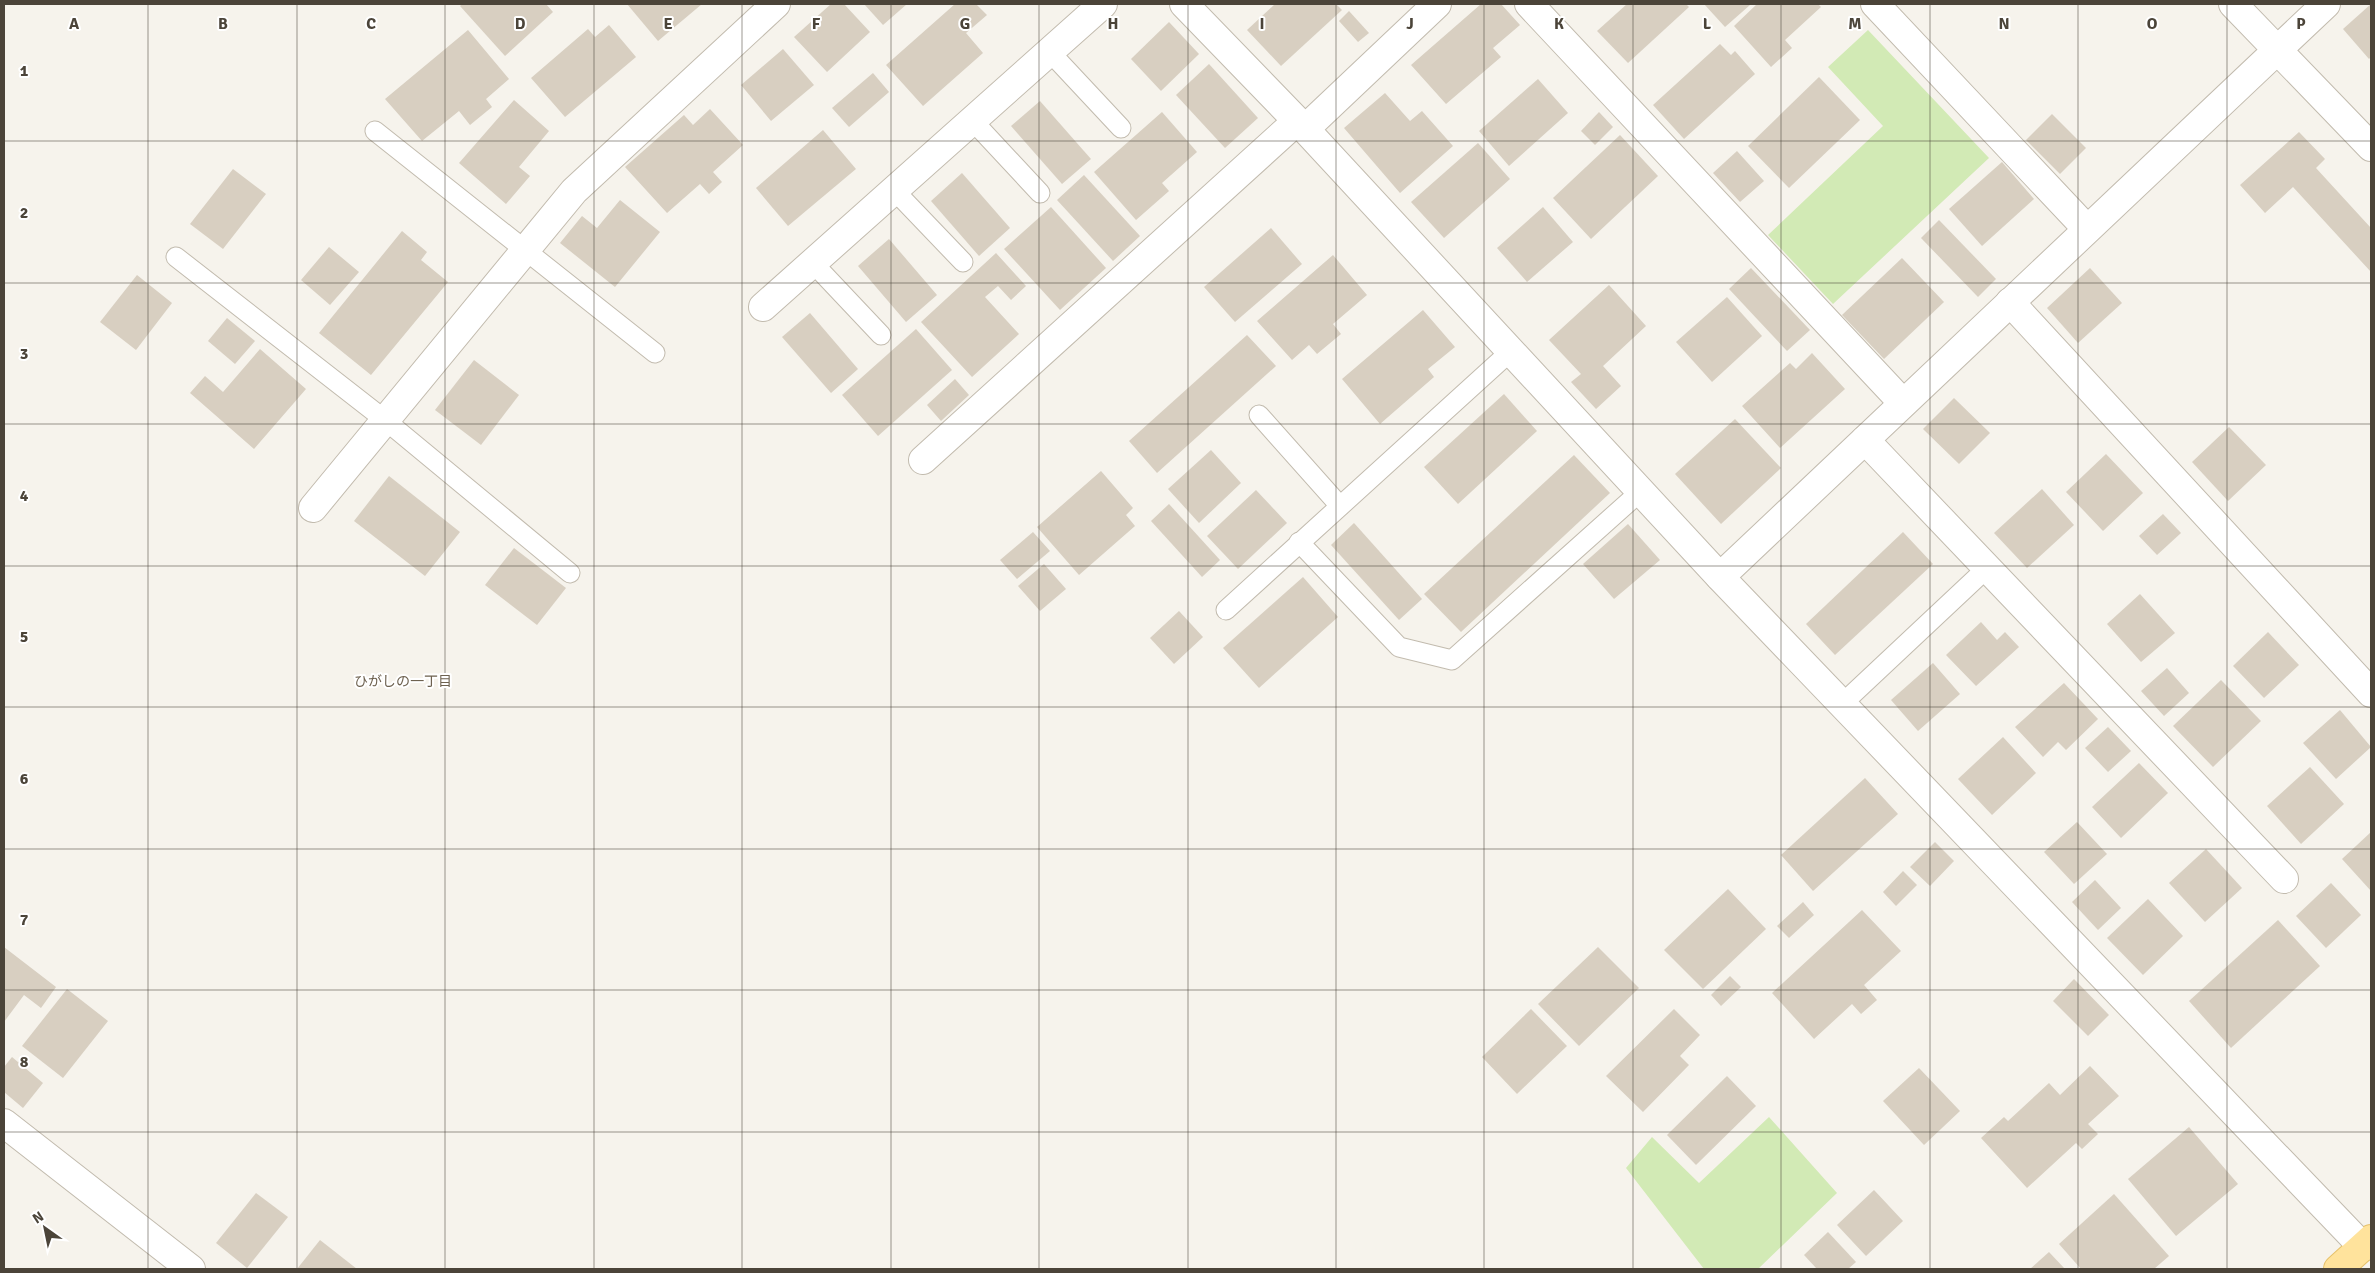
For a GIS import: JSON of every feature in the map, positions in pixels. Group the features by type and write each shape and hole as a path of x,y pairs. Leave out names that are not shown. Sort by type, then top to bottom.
{"main road":[{"path":"2338,1269 2367,1243"}],"street":[{"path":"313,508 574,191 776,4"},
{"path":"763,307 1103,4"},
{"path":"1184,4 1301,125 1720,577 2367,1243"},
{"path":"923,460 1437,4"},
{"path":"1529,4 1904,404"},
{"path":"1875,4 2087,230"},
{"path":"2233,4 2371,147"},
{"path":"1720,577 2326,4"},
{"path":"2010,302 2371,693"},
{"path":"1865,440 2284,879"},
{"path":"4,1123 191,1269"}],"lane":[{"path":"1049,51 1121,128"},
{"path":"972,120 1040,193"},
{"path":"375,131 655,353"},
{"path":"894,190 963,262"},
{"path":"176,257 385,420 570,573"},
{"path":"813,263 881,336"},
{"path":"1226,610 1511,351"},
{"path":"1259,415 1340,506"},
{"path":"1300,542 1399,647 1452,660 1641,491"},
{"path":"1842,704 1987,568"}],"green space":[{"path":"1868,30 1989,158 1833,304 1768,235 1883,126 1828,67"},
{"path":"1769,1117 1837,1193 1758,1269 1704,1269 1626,1168 1652,1137 1699,1183"}],"building":[{"path":"462,4 546,4 553,12 505,56 460,6"},
{"path":"627,4 702,4 658,41"},
{"path":"831,4 844,4 870,32 827,72 794,37"},
{"path":"864,4 907,4 883,25"},
{"path":"955,4 976,4 987,15 966,33 983,53 923,106 886,65"},
{"path":"1275,4 1336,4 1342,10 1281,66 1247,30"},
{"path":"1481,4 1501,4 1520,25 1493,48 1501,57 1446,104 1411,65"},
{"path":"1627,4 1686,4 1689,7 1628,63 1597,31"},
{"path":"1704,4 1748,4 1750,5 1725,27"},
{"path":"1757,4 1818,4 1821,7 1785,40 1792,48 1771,67 1734,26"},
{"path":"2371,4 2371,57 2369,59 2343,29"},
{"path":"1349,11 1369,33 1358,42 1339,21"},
{"path":"1169,22 1199,54 1161,91 1131,59"},
{"path":"609,25 636,57 565,117 531,78 588,29 595,37"},
{"path":"468,30 509,79 486,99 492,107 470,125 459,111 422,141 385,99"},
{"path":"1720,44 1731,55 1735,51 1755,74 1684,139 1653,105"},
{"path":"783,49 814,85 771,121 741,85"},
{"path":"1209,64 1258,118 1225,148 1176,95"},
{"path":"873,73 889,92 849,127 832,108"},
{"path":"1819,77 1860,120 1789,188 1748,146"},
{"path":"1538,79 1568,113 1509,166 1479,131"},
{"path":"1385,93 1410,121 1422,111 1453,146 1400,193 1344,128"},
{"path":"514,100 549,131 519,167 530,176 506,204 459,163"},
{"path":"1040,101 1091,159 1062,184 1011,126"},
{"path":"710,109 743,145 713,172 722,182 709,194 700,184 667,213 625,167 684,115 693,125"},
{"path":"1162,112 1197,152 1162,183 1169,191 1136,220 1094,172"},
{"path":"1599,112 1613,127 1595,145 1581,131"},
{"path":"2052,114 2086,148 2060,174 2026,140"},
{"path":"823,130 856,169 788,226 756,188"},
{"path":"2299,132 2325,159 2316,168 2371,228 2371,272 2293,187 2265,213 2240,185"},
{"path":"1620,135 1658,176 1591,239 1553,198"},
{"path":"1478,143 1510,179 1444,238 1411,202"},
{"path":"1737,151 1764,181 1740,202 1713,173"},
{"path":"2002,162 2034,199 1982,246 1949,209"},
{"path":"233,169 266,194 223,249 190,224"},
{"path":"962,173 1010,228 979,256 931,201"},
{"path":"1084,175 1140,236 1113,261 1057,200"},
{"path":"620,200 660,232 615,287 560,243 582,216 597,228"},
{"path":"1051,207 1106,268 1060,310 1004,249"},
{"path":"1543,207 1573,242 1527,282 1497,248"},
{"path":"1939,220 1996,279 1978,297 1921,238"},
{"path":"1271,228 1302,264 1235,322 1204,287"},
{"path":"402,231 427,252 421,260 448,282 371,375 319,333"},
{"path":"889,239 937,295 906,322 858,266"},
{"path":"329,247 359,272 330,305 301,280"},
{"path":"996,253 1026,286 1011,300 998,286 985,297 1019,334 972,377 921,322"},
{"path":"1333,255 1367,295 1333,324 1341,334 1317,354 1309,345 1292,360 1257,321"},
{"path":"1902,258 1944,302 1884,359 1842,315"},
{"path":"1751,268 1810,330 1787,351 1729,289"},
{"path":"2090,268 2122,303 2078,343 2047,308"},
{"path":"137,275 172,303 136,350 100,322"},
{"path":"1609,285 1646,326 1603,366 1621,386 1596,409 1571,382 1581,374 1549,340"},
{"path":"1727,297 1762,336 1712,382 1676,342"},
{"path":"1423,310 1455,347 1428,369 1434,377 1380,424 1342,379"},
{"path":"810,313 858,369 831,393 782,337"},
{"path":"227,318 255,341 235,364 208,341"},
{"path":"916,329 952,370 878,436 842,395"},
{"path":"1247,335 1276,366 1157,473 1129,441"},
{"path":"260,349 306,389 254,449 190,393 205,376 223,392"},
{"path":"1812,353 1845,389 1780,448 1742,406 1790,363 1796,369"},
{"path":"474,360 519,395 481,445 435,410"},
{"path":"955,379 969,395 941,421 927,405"},
{"path":"1504,394 1537,431 1458,504 1424,467"},
{"path":"1954,398 1990,433 1959,464 1923,429"},
{"path":"1735,419 1781,468 1721,524 1675,474"},
{"path":"2229,427 2266,465 2228,501 2192,462"},
{"path":"1211,450 1241,483 1199,523 1168,489"},
{"path":"2106,454 2143,493 2103,531 2066,492"},
{"path":"1574,455 1610,493 1461,632 1424,594"},
{"path":"1101,471 1133,508 1126,515 1135,526 1079,575 1037,527"},
{"path":"389,476 460,532 425,576 354,521"},
{"path":"2042,489 2074,525 2027,568 1994,533"},
{"path":"1256,490 1287,523 1238,569 1207,536"},
{"path":"1169,504 1220,560 1202,577 1151,521"},
{"path":"2163,514 2181,533 2157,555 2139,536"},
{"path":"1354,523 1422,599 1399,620 1331,545"},
{"path":"1628,524 1660,560 1614,599 1583,564"},
{"path":"1033,532 1050,551 1017,579 1000,560"},
{"path":"1903,532 1933,564 1835,655 1806,624"},
{"path":"514,548 566,588 537,625 485,585"},
{"path":"1044,564 1066,589 1040,611 1018,586"},
{"path":"1303,577 1338,617 1259,688 1223,648"},
{"path":"2140,594 2175,633 2141,662 2107,624"},
{"path":"1179,611 1203,637 1174,664 1150,638"},
{"path":"1981,622 1997,640 2005,632 2019,647 1976,686 1946,655"},
{"path":"2268,632 2299,665 2264,698 2233,666"},
{"path":"1933,663 1960,694 1918,731 1891,700"},
{"path":"2167,668 2189,693 2164,716 2141,691"},
{"path":"2221,680 2261,721 2213,767 2173,726"},
{"path":"2064,683 2098,719 2066,750 2058,742 2043,757 2015,727"},
{"path":"2340,710 2371,747 2336,779 2303,743"},
{"path":"2108,727 2131,751 2108,772 2085,748"},
{"path":"2003,737 2036,773 1992,815 1958,779"},
{"path":"2139,763 2168,793 2121,838 2092,807"},
{"path":"2310,767 2344,804 2301,844 2267,806"},
{"path":"1865,778 1898,814 1813,891 1781,855"},
{"path":"2077,822 2107,854 2074,884 2044,852"},
{"path":"2371,832 2371,891 2342,859"},
{"path":"1935,842 1954,861 1930,886 1910,867"},
{"path":"2206,849 2242,888 2205,922 2169,883"},
{"path":"1903,871 1917,885 1896,906 1883,892"},
{"path":"2095,880 2121,908 2098,930 2072,902"},
{"path":"2331,883 2361,915 2326,948 2296,916"},
{"path":"1728,889 1766,929 1703,989 1664,950"},
{"path":"2148,899 2183,936 2143,975 2107,938"},
{"path":"1803,902 1814,915 1789,938 1777,926"},
{"path":"1862,910 1901,951 1864,985 1877,1000 1861,1014 1852,1004 1814,1039 1772,993"},
{"path":"2278,920 2320,966 2231,1048 2189,1001"},
{"path":"4,947 56,987 41,1008 24,995 4,1022"},
{"path":"1598,947 1639,988 1579,1046 1538,1004"},
{"path":"1730,976 1741,987 1721,1006 1711,995"},
{"path":"2074,979 2109,1015 2088,1036 2053,1001"},
{"path":"67,989 108,1021 63,1078 22,1046"},
{"path":"1531,1009 1567,1046 1517,1094 1482,1057"},
{"path":"1674,1009 1700,1035 1680,1056 1689,1065 1643,1112 1606,1076"},
{"path":"12,1057 43,1083 23,1108 4,1092 4,1067"},
{"path":"2090,1066 2119,1096 2088,1124 2098,1134 2082,1149 2076,1143 2027,1188 1981,1138 2004,1117 2008,1121 2049,1083 2060,1095"},
{"path":"1919,1068 1960,1111 1924,1145 1883,1101"},
{"path":"1727,1076 1756,1106 1696,1165 1667,1135"},
{"path":"2189,1127 2238,1184 2176,1236 2128,1179"},
{"path":"1874,1190 1903,1221 1866,1256 1837,1225"},
{"path":"256,1193 288,1217 247,1268 216,1243"},
{"path":"2114,1194 2169,1256 2154,1269 2081,1269 2059,1244"},
{"path":"1828,1232 1856,1262 1848,1269 1817,1269 1804,1255"},
{"path":"320,1240 357,1269 297,1269"},
{"path":"2049,1252 2065,1269 2030,1269"}],"district":[{"name":"ひがしの一丁目","path":"403,681"}]}
